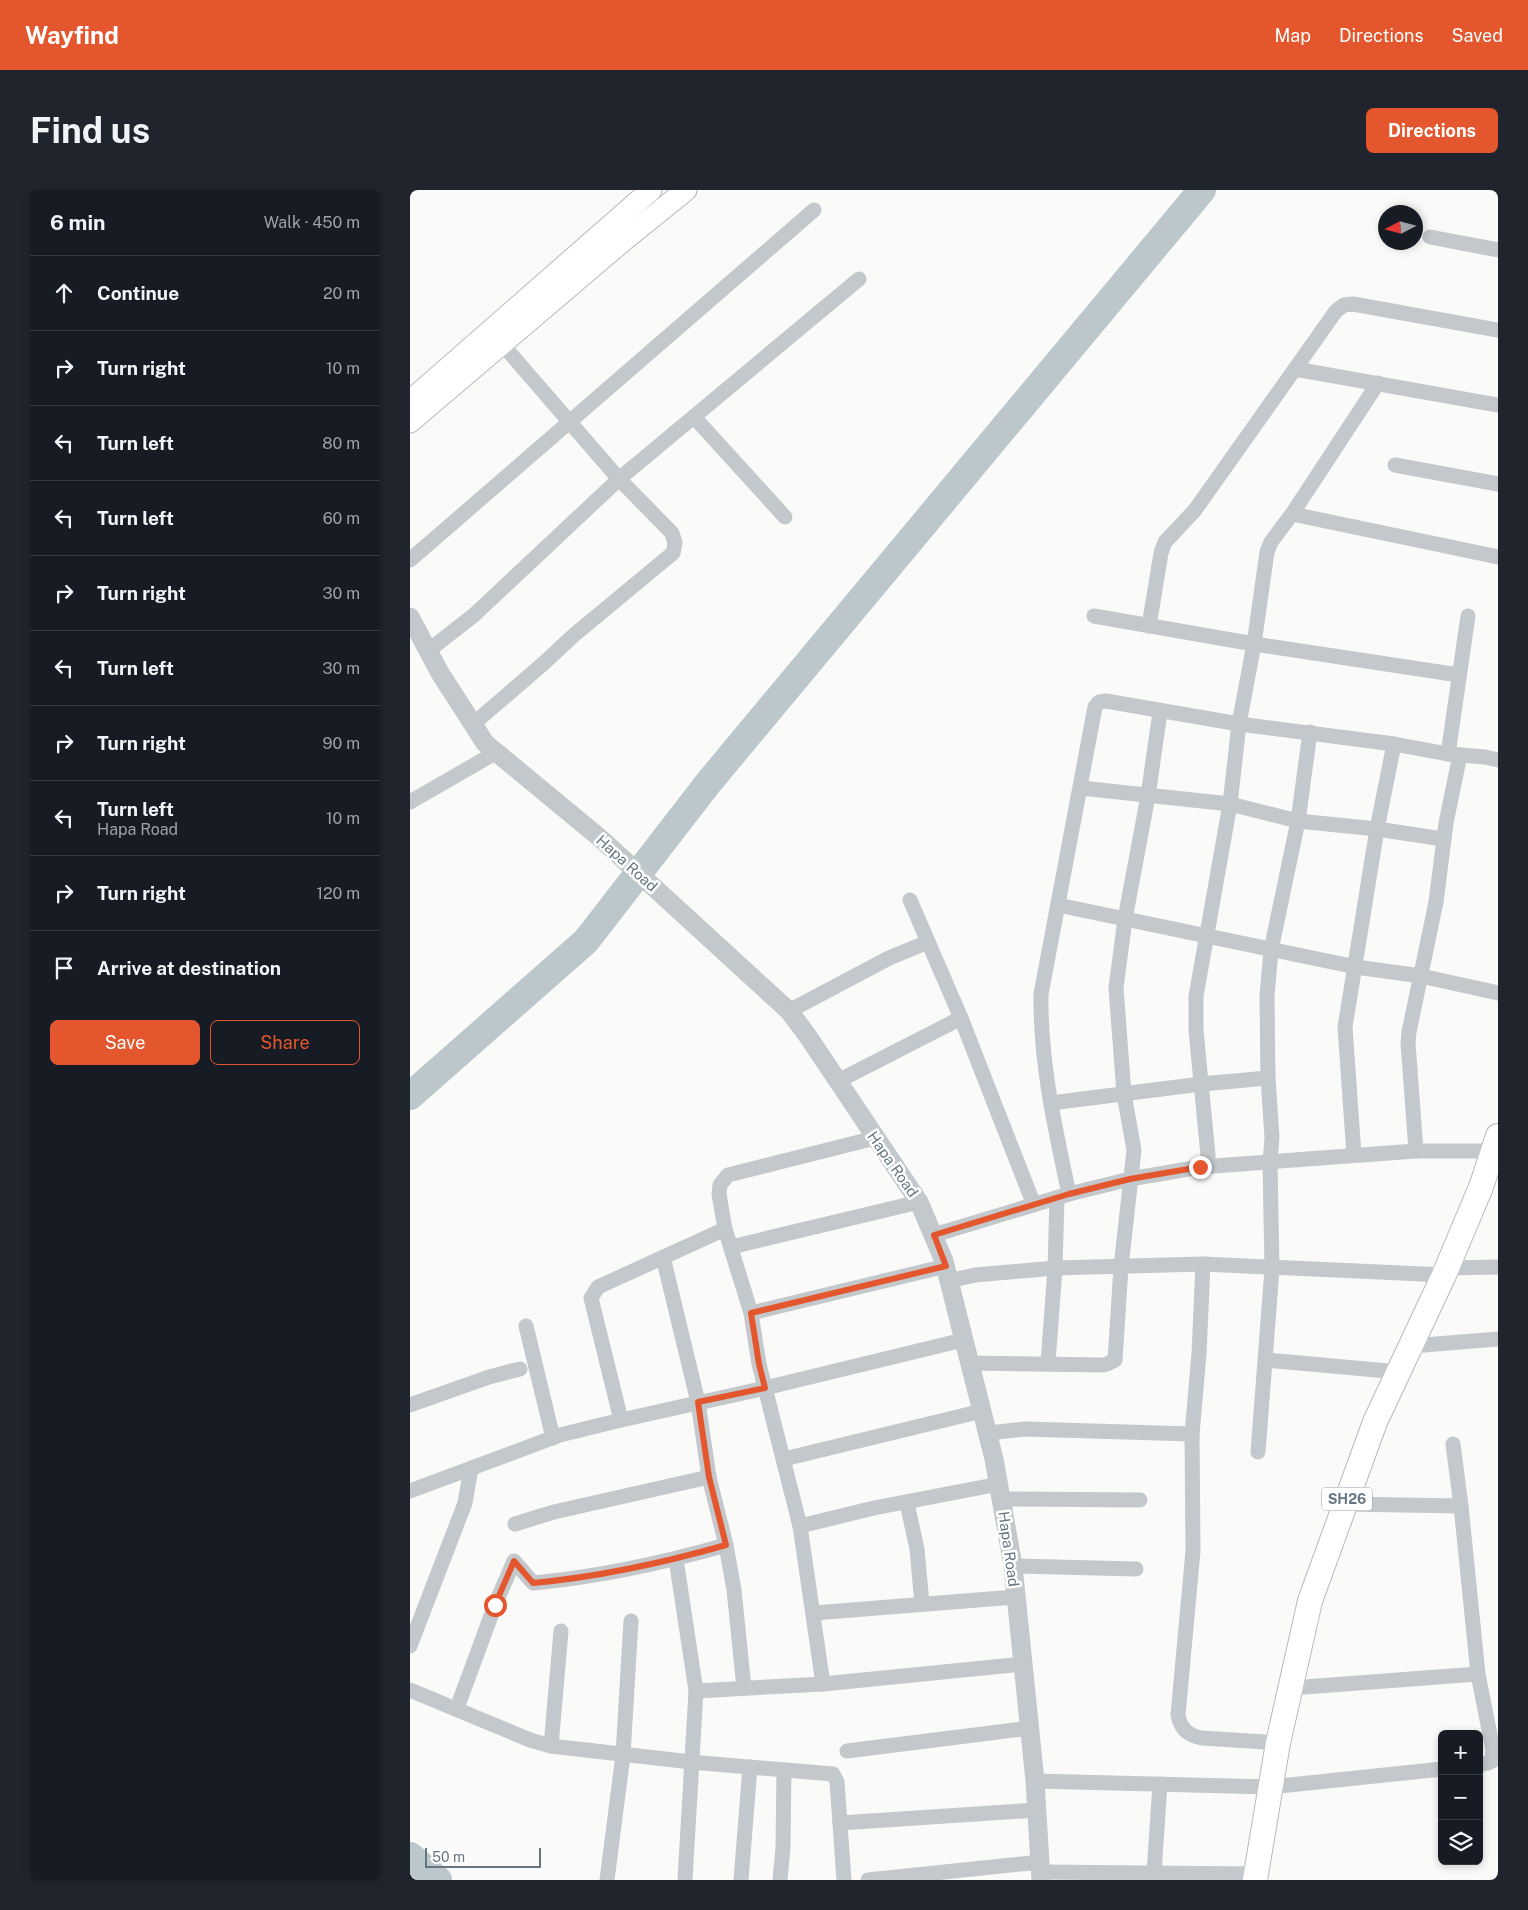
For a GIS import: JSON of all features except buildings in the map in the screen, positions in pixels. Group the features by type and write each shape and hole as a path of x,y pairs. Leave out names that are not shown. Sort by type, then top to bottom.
{"main road":[{"path":"410,422 496,337 651,190"},
{"path":"410,401 686,190"},
{"name":"SH26","path":"1255,1877 1278,1743 1310,1601 1375,1422 1445,1272 1481,1187 1496,1144"}],"street":[{"path":"410,560 568,421 814,210"},
{"path":"1430,237 1498,250"},
{"path":"420,644 474,615 618,479 859,280"},
{"path":"1149,626 1161,553 1165,542 1195,510 1336,311 1344,305 1362,305 1498,330"},
{"path":"472,725 574,635 673,553 675,543 672,533 618,479 496,337"},
{"path":"1295,368 1498,405"},
{"path":"1209,1166 1196,1030 1196,996 1230,804 1239,724 1254,644 1268,546 1292,514 1378,383"},
{"path":"694,417 785,517"},
{"path":"1395,465 1498,484"},
{"path":"1292,514 1498,557"},
{"path":"1094,616 1254,644 1459,675"},
{"path":"1416,1151 1408,1043 1436,902 1454,754 1459,675 1468,616"},
{"name":"Hapa Road","path":"410,617 420,644 485,743 600,838 789,1011 919,1202 934,1235 947,1274 988,1433 1000,1491 1013,1566 1035,1781 1041,1871"},
{"path":"1048,1364 1055,1268 1063,1196 1051,1103 1043,1059 1040,1026 1041,994 1095,707 1100,702 1106,700 1160,712 1498,760"},
{"path":"969,1363 1108,1364 1115,1360 1121,1267 1134,1150 1124,1094 1116,988 1125,919 1148,796 1160,712"},
{"path":"1258,1452 1272,1267 1270,1162 1272,1138 1268,1078 1267,996 1271,950 1298,821 1310,732"},
{"path":"1354,1155 1345,1027 1377,829 1394,744"},
{"path":"410,802 495,753"},
{"path":"1081,788 1230,804 1298,821 1377,829 1443,839"},
{"path":"910,900 960,1018 1034,1205"},
{"path":"1058,905 1356,968 1421,976 1498,992"},
{"path":"789,1011 889,958 928,942"},
{"path":"838,1082 960,1018"},
{"path":"1051,1103 1201,1084 1268,1078"},
{"path":"823,1684 800,1526 759,1364 751,1313 725,1229 719,1194 720,1185 728,1175 875,1138"},
{"path":"934,1235 1063,1196 1130,1179 1209,1166 1496,1144"},
{"path":"732,1247 919,1202"},
{"path":"621,1420 591,1298 598,1287 725,1229"},
{"path":"662,1257 698,1402 709,1477 726,1545 734,1590 744,1688"},
{"path":"751,1313 947,1274 975,1275 1055,1268 1203,1264 1445,1272 1498,1267"},
{"path":"1203,1264 1199,1354 1192,1434 1193,1551 1178,1715 1184,1731 1193,1736 1278,1743"},
{"path":"526,1326 553,1438"},
{"path":"1412,1346 1498,1339"},
{"path":"410,1491 553,1438 621,1420 765,1388 963,1340"},
{"path":"1266,1360 1399,1372"},
{"path":"410,1404 489,1377 520,1369"},
{"path":"784,1459 982,1411"},
{"path":"988,1433 1024,1429 1192,1434"},
{"path":"1453,1444 1462,1506 1478,1674 1493,1750 1492,1761 1483,1765"},
{"path":"410,1646 465,1503 471,1468"},
{"path":"515,1524 554,1512 709,1477"},
{"path":"800,1526 907,1502 1000,1491 1140,1500"},
{"path":"907,1502 917,1549 922,1604"},
{"path":"1345,1504 1462,1506"},
{"path":"457,1708 484,1633 514,1561 533,1583 567,1580 676,1559 726,1545"},
{"path":"676,1559 696,1691 684,1880"},
{"path":"1013,1566 1136,1569"},
{"path":"814,1613 1015,1597"},
{"path":"607,1880 623,1755 631,1621"},
{"path":"550,1746 561,1631"},
{"path":"696,1691 823,1684 1023,1664"},
{"path":"1291,1688 1478,1674"},
{"path":"410,1690 530,1740 550,1746 691,1762 833,1774 837,1782 844,1880"},
{"path":"847,1751 1030,1728"},
{"path":"741,1880 750,1767"},
{"path":"1035,1781 1270,1787 1438,1769"},
{"path":"780,1880 783,1848 784,1770"},
{"path":"1154,1873 1160,1784"},
{"path":"840,1823 1037,1810"},
{"path":"868,1880 1041,1871 1255,1877"}],"waterway":[{"path":"410,1096 586,941 709,782 1202,190"},
{"path":"410,1856 438,1880"}],"route":[{"path":"495,1605 514,1561 533,1583 567,1580 622,1570 676,1559 726,1545 703,1447 698,1402 765,1388 751,1313 946,1266 934,1235 1069,1194 1130,1179 1200,1167"}]}
